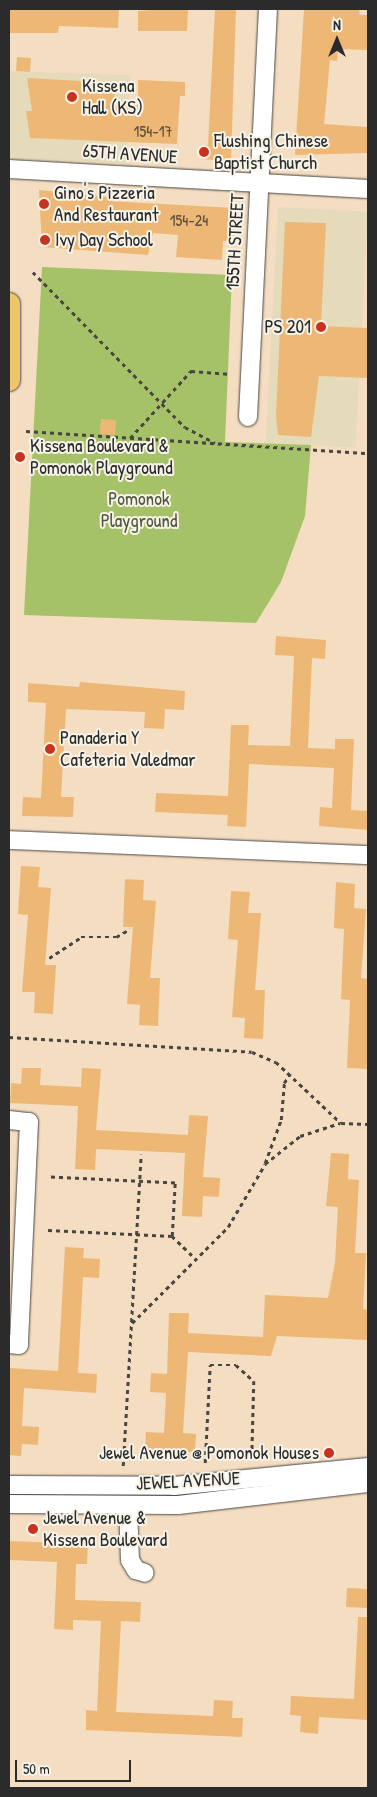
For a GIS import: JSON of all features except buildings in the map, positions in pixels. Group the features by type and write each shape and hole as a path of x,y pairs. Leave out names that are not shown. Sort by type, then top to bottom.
{"main road":[{"path":"9,304 9,380"}],"street":[{"name":"155TH STREET","path":"248,417 268,9"},
{"name":"65TH AVENUE","path":"9,169 368,188"},
{"path":"9,840 368,855"},
{"path":"9,1120 28,1122 19,1345 9,1344"},
{"name":"JEWEL AVENUE","path":"9,1485 193,1485 368,1467"},
{"name":"JEWEL AVENUE","path":"9,1504 128,1506 236,1500 368,1483"},
{"path":"128,1506 130,1560 136,1570 144,1573"}],"path":[{"path":"33,272 185,427 218,444"},
{"path":"130,438 191,371 231,374"},
{"path":"26,431 368,453"},
{"path":"49,958 76,939 116,938 130,929"},
{"path":"9,1037 238,1049 265,1056 290,1074 341,1123"},
{"path":"131,1325 239,1212 265,1164 281,1120 284,1083 290,1074"},
{"path":"265,1164 300,1136 341,1123 368,1124"},
{"path":"123,1466 141,1155"},
{"path":"50,1176 175,1182 172,1236"},
{"path":"48,1230 172,1236 195,1258"},
{"path":"205,1462 210,1365 236,1365 254,1381 252,1458"}],"shaded area":[{"path":"9,71 130,75 127,163 9,159"},
{"name":"PS 201","path":"278,207 368,212 356,447 266,443"}],"green space":[{"name":"Pomonok Playground","path":"42,267 232,275 225,442 311,445 305,516 281,582 256,623 24,615"}],"place":[{"name":"Kissena Hall (KS)","path":"72,97"},
{"name":"Flushing Chinese Baptist Church","path":"204,152"},
{"name":"Gino's Pizzeria And Restaurant","path":"44,204"},
{"name":"Ivy Day School","path":"45,240"},
{"name":"PS 201","path":"321,327"},
{"name":"Kissena Boulevard & Pomonok Playground","path":"20,457"},
{"name":"Panaderia Y Cafeteria Valedmar","path":"50,749"},
{"name":"Jewel Avenue @ Pomonok Houses","path":"329,1453"},
{"name":"Jewel Avenue & Kissena Boulevard","path":"33,1529"}]}
